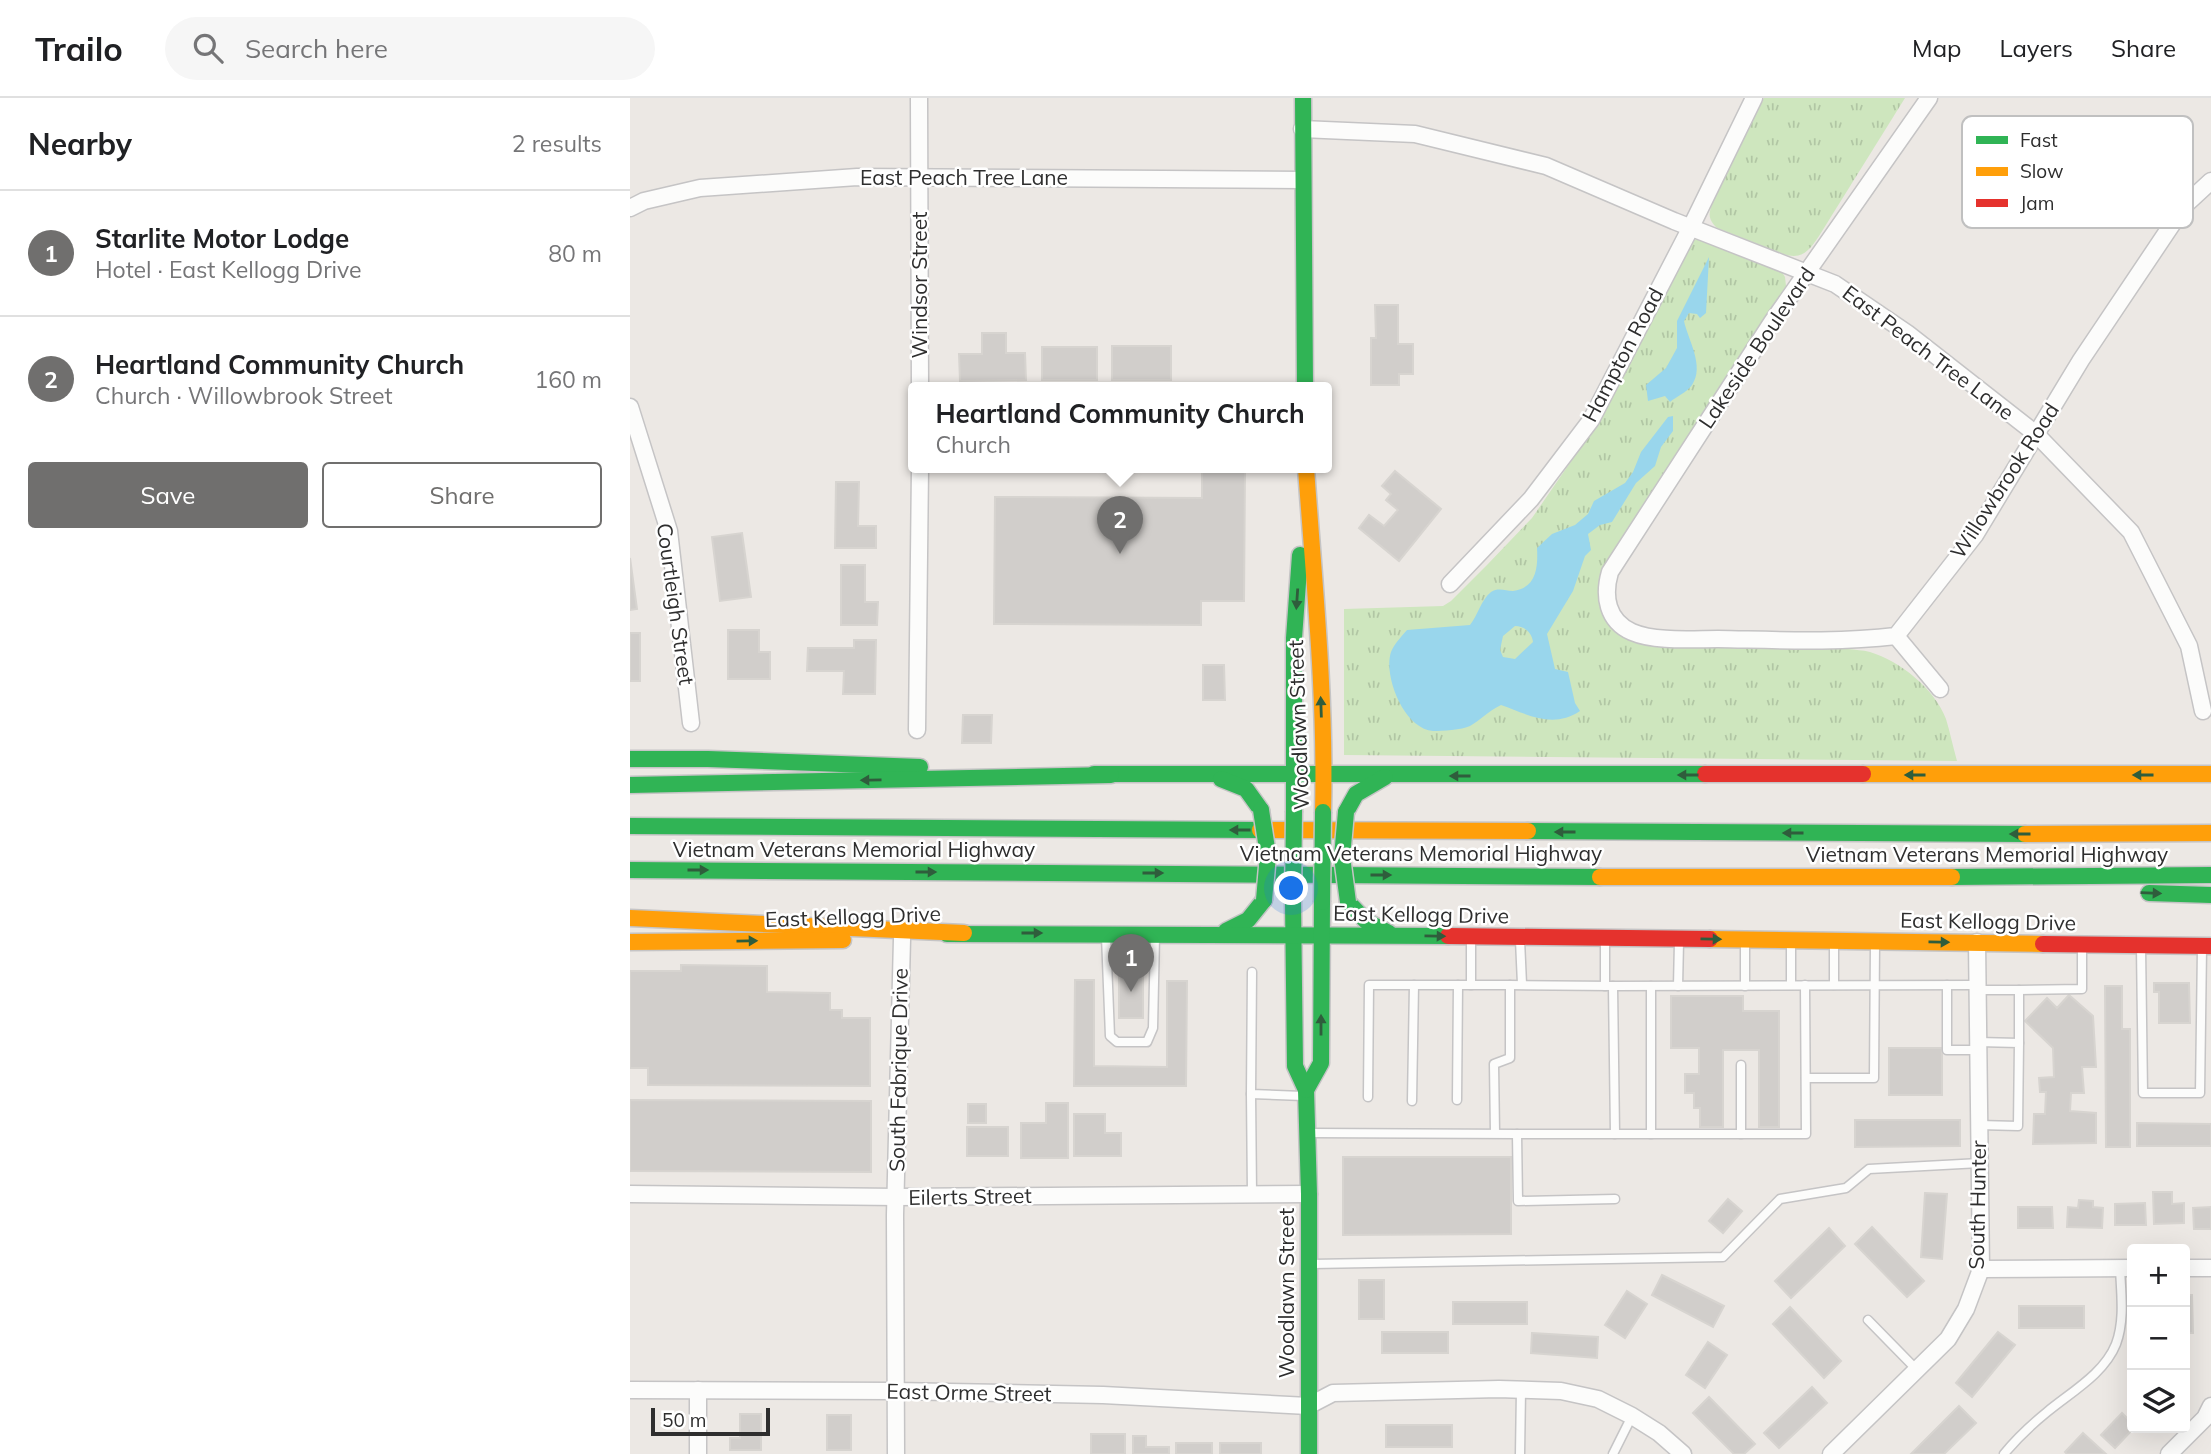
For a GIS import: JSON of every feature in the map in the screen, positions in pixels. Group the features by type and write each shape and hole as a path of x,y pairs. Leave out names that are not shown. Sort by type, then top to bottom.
{"main road":[{"path":"1303,98 1305,382"},
{"name":"Woodlawn Street","path":"1306,475 1294,638 1292,934 1294,1066 1306,1093 1309,1194 1309,1454"},
{"name":"Woodlawn Street","path":"1306,475 1318,639 1324,775 1321,1063 1306,1093"},
{"path":"630,759 796,762 1111,775"},
{"path":"630,785 1111,775 2211,774"},
{"path":"1213,776 1246,789 1261,810 1266,826 1267,887 1264,900 1260,909 1245,924 1220,933"},
{"path":"1388,776 1362,788 1349,802 1343,822 1343,884 1348,902 1355,913 1365,922 1394,935"},
{"name":"Vietnam Veterans Memorial Highway","path":"630,826 2211,833"},
{"path":"2055,834 2211,827"},
{"name":"Vietnam Veterans Memorial Highway","path":"630,870 1740,877 2211,875"},
{"path":"1740,877 2211,895"},
{"path":"630,918 964,933"},
{"name":"East Kellogg Drive","path":"630,942 902,939 964,933 1220,933 2207,945"}],"street":[{"name":"Windsor Street","path":"919,98 920,382"},
{"name":"Hampton Road","path":"1450,584 1531,499 1591,420 1754,98"},
{"name":"Lakeside Boulevard","path":"1896,636 1852,641 1666,638 1632,632 1618,622 1608,606 1606,588 1610,572 1772,322 1929,98"},
{"name":"East Peach Tree Lane","path":"1303,129 1415,134 1546,166 1835,284 1908,333 2036,434 2131,533 2189,646 2203,711"},
{"name":"East Peach Tree Lane","path":"630,208 644,201 700,188 857,177 1302,180"},
{"name":"Willowbrook Road","path":"2193,198 2211,181"},
{"name":"Willowbrook Road","path":"1896,636 1975,535 2081,360 2170,228"},
{"name":"Courtleigh Street","path":"630,407 669,531 691,723"},
{"path":"917,730 920,473"},
{"path":"1896,636 1940,690"},
{"name":"South Fabrique Drive","path":"896,1454 902,939"},
{"name":"South Hunter","path":"1831,1454 1948,1339 1966,1309 1981,1269 1977,942"},
{"name":"Eilerts Street","path":"630,1194 897,1197 1309,1194"},
{"path":"1981,1269 2126,1268"},
{"path":"2190,1268 2211,1268"},
{"name":"East Orme Street","path":"630,1390 1103,1395 1308,1406"},
{"path":"698,1390 698,1454"},
{"path":"1308,1406 1333,1393 1561,1391 1598,1399 1632,1416 1659,1433 1683,1454"},
{"path":"2169,1454 2205,1418 2211,1406"}],"lane":[{"path":"1106,933 1110,1036 1117,1042 1147,1042 1153,1028 1156,933"},
{"path":"1471,936 1471,985"},
{"path":"1520,937 1522,984"},
{"path":"1605,938 1615,1134"},
{"path":"1678,986 1679,939"},
{"path":"1745,940 1745,986"},
{"path":"1791,940 1791,985"},
{"path":"1834,941 1834,985"},
{"path":"1806,1078 1874,1078 1874,941"},
{"path":"1368,1097 1369,985 1947,985 2019,990 2082,989 2082,944"},
{"path":"2141,945 2143,1093 2200,1093 2207,945"},
{"path":"1252,972 1252,1194"},
{"path":"1412,1101 1414,985"},
{"path":"1457,1100 1458,985"},
{"path":"1495,1133 1494,1064 1510,1058 1510,985"},
{"path":"1307,1133 1806,1134 1805,985"},
{"path":"1947,985 1947,1050 2019,1043"},
{"path":"1651,986 1651,1134"},
{"path":"1979,1125 2018,1126 2019,990"},
{"path":"1741,1065 1741,1134"},
{"path":"1251,1094 1306,1093"},
{"path":"1517,1134 1518,1201 1615,1199"},
{"path":"1309,1264 1723,1257 1780,1199 1846,1188 1868,1169 1980,1163"},
{"path":"2004,1454 2016,1439 2105,1363 2116,1344 2122,1321 2126,1268"},
{"path":"1868,1320 1917,1370"},
{"path":"1520,1454 1521,1390"},
{"path":"1613,1454 1632,1416"}],"green space":[{"path":"1764,98 1905,98 1819,236 1808,250 1800,255 1783,254 1717,228 1710,216 1713,202"},
{"path":"1704,238 1780,269 1786,286 1605,567 1599,582 1601,599 1615,629 1629,640 1670,644 1848,649 1881,656 1904,669 1934,697 1946,719 1957,761 1344,755 1344,609 1443,606 1487,565 1532,518 1574,457 1618,384 1688,245 1694,240"}],"water":[{"path":"1709,257 1706,313 1700,318 1697,314 1689,313 1684,321 1696,361 1696,378 1690,388 1670,402 1665,396 1648,401 1646,385 1666,368 1677,348 1677,321"},
{"path":"1673,416 1673,431 1661,447 1655,466 1636,483 1612,522 1600,525 1588,534 1591,550 1585,556 1573,591 1547,634 1555,669 1568,672 1575,703 1580,711 1551,720 1501,705 1470,726 1433,731 1413,721 1398,700 1390,674 1391,652 1401,637 1407,630 1470,625 1491,592 1499,589 1513,591 1527,586 1536,569 1537,548 1552,534 1575,525 1588,514 1594,501 1625,483 1641,452 1668,417","holes":["1515,626 1527,631 1533,642 1515,659 1503,657 1500,650 1503,636"]}],"building":[{"path":"1375,305 1398,305 1398,344 1413,344 1413,374 1399,374 1399,385 1371,385 1371,338 1376,338"},
{"path":"982,333 1006,333 1006,353 1025,353 1026,380 960,381 959,354 982,354"},
{"path":"1112,346 1171,346 1171,380 1112,380"},
{"path":"1042,347 1097,347 1097,380 1042,380"},
{"path":"1395,471 1441,509 1399,561 1359,528 1369,515 1384,526 1398,510 1386,500 1391,494 1382,486"},
{"path":"1202,473 1245,473 1244,601 1201,601 1201,625 994,624 995,497 1202,498"},
{"path":"836,482 859,482 858,526 876,526 876,548 835,548"},
{"path":"742,533 751,597 720,601 712,537"},
{"path":"630,558 637,609 630,610"},
{"path":"841,565 865,565 865,602 878,602 877,625 841,625"},
{"path":"728,630 759,630 759,652 770,652 770,679 728,679"},
{"path":"630,633 640,633 640,681 630,681"},
{"path":"854,640 876,640 875,694 843,694 844,671 807,671 808,648 854,648"},
{"path":"1203,665 1224,665 1225,700 1203,700"},
{"path":"963,715 992,715 991,743 962,743"},
{"path":"681,965 767,966 767,992 830,993 830,1010 842,1010 842,1018 870,1018 870,1086 648,1085 648,1068 630,1068 630,971 681,971"},
{"path":"1119,966 1143,966 1143,1018 1119,1018"},
{"path":"1075,980 1094,980 1094,1066 1167,1067 1167,981 1187,981 1186,1086 1074,1086"},
{"path":"2154,983 2189,983 2190,1023 2159,1023 2159,992 2154,992"},
{"path":"2105,986 2122,986 2122,1029 2130,1029 2130,1147 2106,1147"},
{"path":"2069,995 2093,1016 2096,1067 2082,1067 2084,1093 2071,1093 2070,1111 2096,1113 2096,1143 2033,1144 2034,1114 2045,1114 2046,1092 2040,1092 2039,1078 2054,1077 2053,1048 2025,1021 2047,998 2057,1008"},
{"path":"1671,996 1743,996 1743,1011 1779,1011 1779,1127 1759,1127 1759,1050 1723,1050 1723,1127 1700,1127 1700,1108 1694,1108 1694,1093 1685,1093 1685,1074 1699,1074 1699,1048 1671,1048"},
{"path":"1889,1048 1942,1048 1942,1095 1889,1095"},
{"path":"630,1100 871,1101 871,1172 630,1171"},
{"path":"1046,1103 1068,1103 1068,1158 1021,1158 1021,1123 1046,1123"},
{"path":"968,1104 986,1104 986,1123 968,1123"},
{"path":"1074,1114 1105,1114 1105,1133 1121,1133 1121,1156 1074,1156"},
{"path":"1855,1120 1960,1120 1960,1146 1855,1147"},
{"path":"2137,1123 2211,1124 2211,1146 2137,1146"},
{"path":"967,1127 1008,1127 1008,1156 967,1156"},
{"path":"1343,1157 1511,1157 1511,1234 1343,1235"},
{"path":"2153,1192 2172,1192 2172,1204 2184,1203 2184,1223 2154,1224"},
{"path":"1925,1193 1947,1194 1942,1259 1921,1257"},
{"path":"1728,1199 1742,1211 1723,1233 1709,1221"},
{"path":"2079,1200 2093,1201 2093,1207 2103,1208 2102,1228 2067,1227 2068,1207 2078,1208"},
{"path":"2145,1203 2146,1225 2115,1225 2115,1204"},
{"path":"2018,1207 2052,1207 2053,1228 2018,1228"},
{"path":"2211,1207 2211,1229 2194,1229 2193,1208"},
{"path":"1872,1227 1924,1281 1907,1297 1855,1244"},
{"path":"1829,1228 1845,1246 1791,1298 1775,1281"},
{"path":"1662,1275 1724,1306 1713,1327 1652,1295"},
{"path":"1359,1280 1384,1280 1384,1319 1359,1319"},
{"path":"1627,1291 1647,1304 1625,1338 1605,1325"},
{"path":"2190,1295 2192,1295 2193,1333 2190,1333"},
{"path":"1453,1302 1527,1302 1527,1324 1453,1324"},
{"path":"2019,1306 2084,1306 2084,1328 2019,1328"},
{"path":"1790,1307 1841,1361 1824,1378 1773,1324"},
{"path":"1382,1332 1448,1332 1448,1353 1382,1353"},
{"path":"1998,1332 2015,1345 1972,1397 1956,1383"},
{"path":"1532,1333 1598,1337 1597,1358 1531,1353"},
{"path":"1708,1342 1727,1355 1705,1388 1686,1375"},
{"path":"1812,1387 1827,1403 1779,1448 1764,1433"},
{"path":"1709,1397 1755,1444 1744,1454 1734,1454 1693,1413"},
{"path":"1959,1406 1976,1423 1944,1454 1911,1454"},
{"path":"2122,1413 2127,1418 2127,1433 2129,1433 2115,1448 2101,1435"},
{"path":"740,1414 761,1414 761,1450 730,1450 730,1438 740,1438"},
{"path":"827,1415 851,1415 851,1450 827,1450"},
{"path":"1386,1425 1452,1425 1452,1447 1386,1447"},
{"path":"2083,1433 2106,1454 2067,1454 2065,1452"},
{"path":"1091,1434 1125,1434 1125,1454 1091,1454"},
{"path":"1133,1436 1146,1436 1146,1447 1169,1447 1169,1454 1133,1454"},
{"path":"1176,1443 1212,1443 1212,1454 1176,1454"},
{"path":"1220,1443 1261,1443 1261,1454 1220,1454"}],"traffic: fast":[{"path":"1303,98 1305,382"},
{"path":"1294,811 1294,638 1300,555"},
{"path":"630,759 708,759 920,767"},
{"path":"1094,774 1705,774"},
{"path":"630,785 1111,775"},
{"path":"1346,812 1356,794 1385,777"},
{"path":"1221,779 1246,789 1261,810"},
{"path":"1261,810 1268,855 1264,900"},
{"path":"1293,902 1294,811"},
{"path":"1322,902 1323,812"},
{"path":"1346,812 1342,857 1348,902"},
{"path":"630,826 1260,830"},
{"path":"1528,831 2025,834"},
{"path":"630,870 1600,877"},
{"path":"1952,877 2211,875"},
{"path":"2149,893 2211,895"},
{"path":"1226,931 1248,920 1264,900"},
{"path":"1293,902 1295,1066 1306,1090 1309,1194 1309,1454"},
{"path":"1306,1090 1321,1063 1322,902"},
{"path":"1348,902 1366,921 1389,933"},
{"path":"947,934 1448,936"}],"traffic: slow":[{"path":"1306,473 1321,683 1323,812"},
{"path":"1863,774 2211,774"},
{"path":"1260,830 1528,831"},
{"path":"2025,834 2211,833"},
{"path":"1600,877 1952,877"},
{"path":"630,918 964,933"},
{"path":"1710,939 2043,944"},
{"path":"630,942 843,940"}],"traffic: jam":[{"path":"1705,774 1863,774"},
{"path":"1448,936 1710,939"},
{"path":"2043,944 2211,946"}],"place":[{"name":"Heartland Community Church","path":"1120,554"},
{"name":"Starlite Motor Lodge","path":"1131,992"}]}
